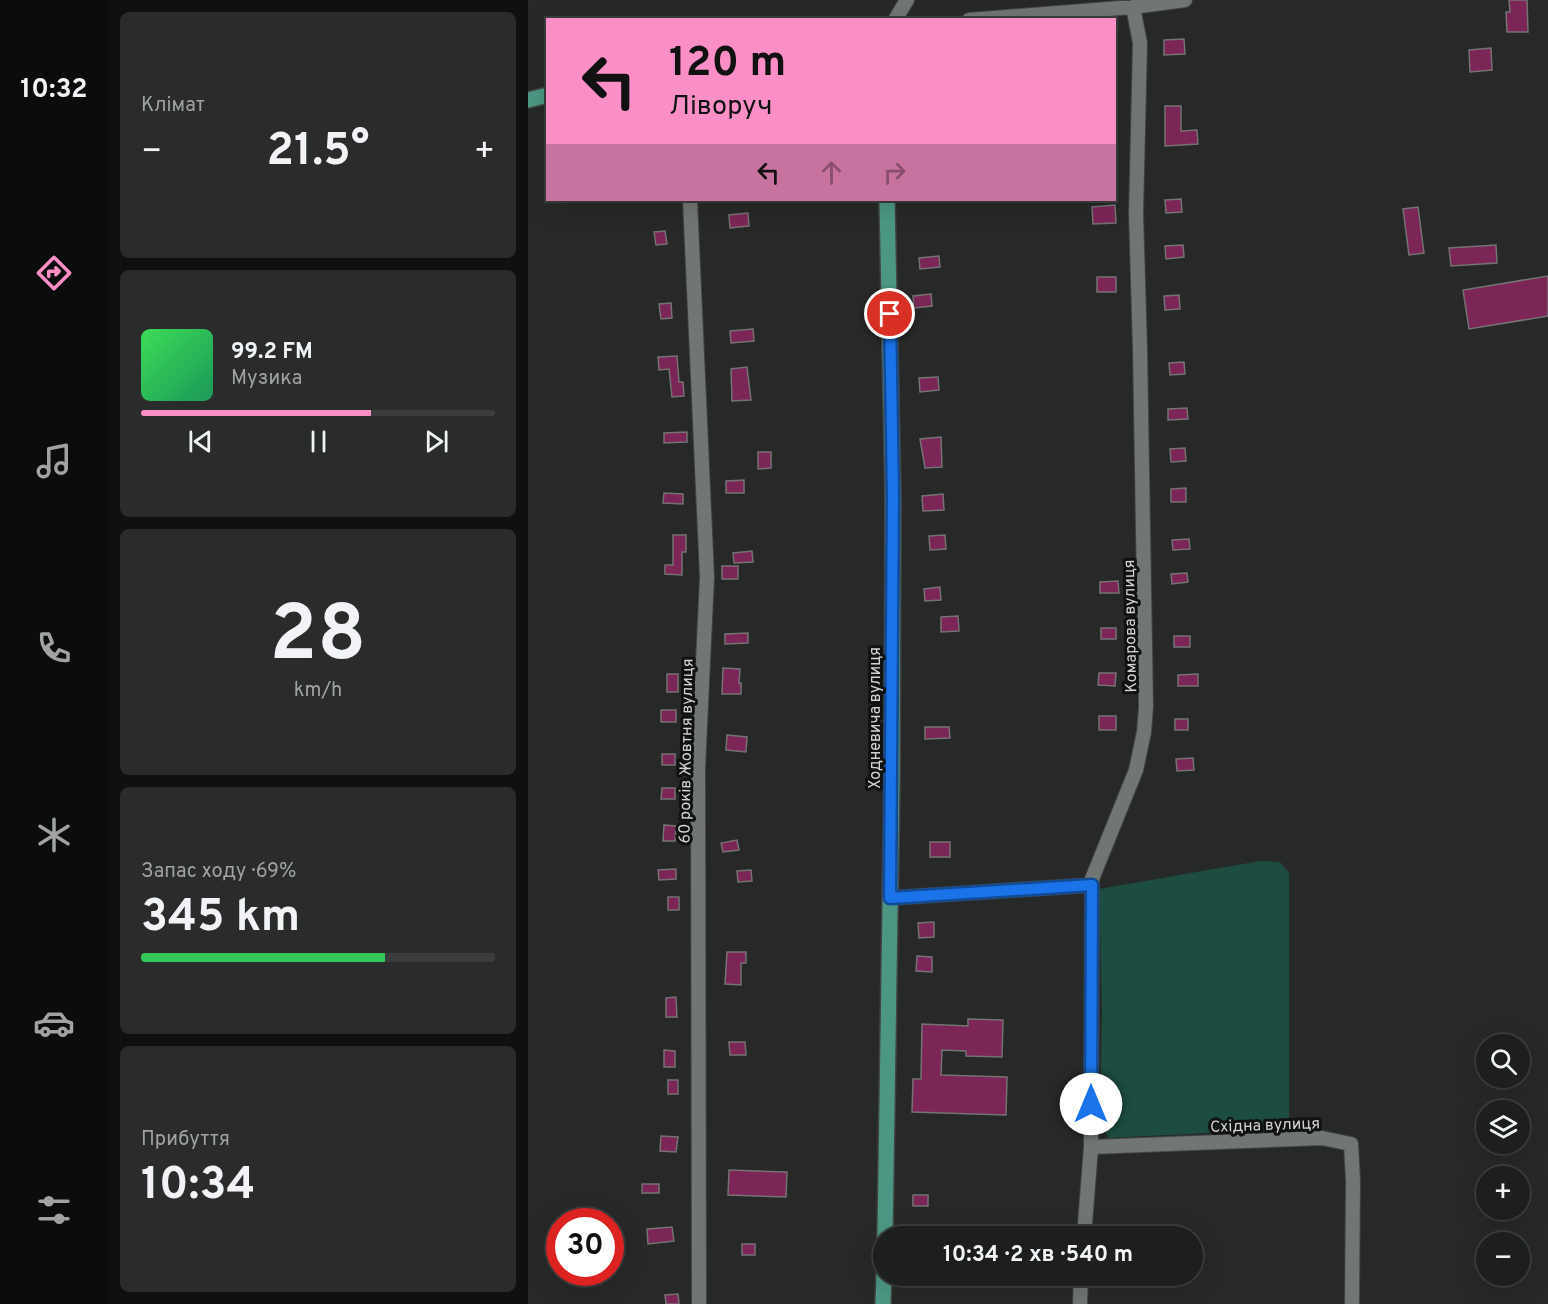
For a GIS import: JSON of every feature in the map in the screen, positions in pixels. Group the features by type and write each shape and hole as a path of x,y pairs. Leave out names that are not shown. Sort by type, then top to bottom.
{"main road":[{"path":"528,100 546,96"},
{"name":"Ходневича вулиця","path":"885,1226 893,496 888,201"},
{"path":"884,1286 884,1304"}],"street":[{"path":"896,18 907,0"},
{"path":"994,18 1133,7 1185,0"},
{"name":"Комарова вулиця","path":"1085,1226 1091,1147 1092,879 1136,770 1144,732 1146,707 1136,213 1140,43 1133,7"},
{"name":"60 років Жовтня вулиця","path":"690,201 707,577 698,768 699,1304"},
{"path":"890,898 1092,885"},
{"name":"Східна вулиця","path":"1091,1147 1322,1138 1351,1144 1352,1304"},
{"path":"1080,1304 1081,1286"}],"green space":[{"path":"1260,861 1280,862 1289,873 1289,1129 1108,1138 1100,1120 1102,1009 1099,889"}],"building":[{"path":"1509,0 1527,0 1528,32 1507,32 1506,12 1510,12"},
{"path":"1184,39 1185,54 1164,55 1164,40"},
{"path":"1491,48 1492,70 1470,72 1469,50"},
{"path":"1165,106 1181,106 1181,131 1197,130 1198,144 1165,146"},
{"path":"1181,199 1182,212 1166,213 1165,200"},
{"path":"1115,205 1116,223 1093,224 1092,207"},
{"path":"1418,207 1424,253 1409,255 1403,209"},
{"path":"748,213 749,226 730,228 729,215"},
{"path":"665,231 667,244 656,245 654,232"},
{"path":"1183,245 1184,257 1166,259 1165,246"},
{"path":"1496,245 1497,263 1451,266 1449,248"},
{"path":"939,256 940,267 920,269 919,258"},
{"path":"1548,276 1548,316 1469,329 1463,290"},
{"path":"1097,277 1116,277 1116,292 1097,292"},
{"path":"931,294 932,306 914,308 913,296"},
{"path":"1179,295 1180,309 1165,310 1164,296"},
{"path":"671,303 672,318 661,319 659,304"},
{"path":"753,329 754,341 731,343 730,331"},
{"path":"677,356 679,382 683,382 684,396 672,397 669,369 659,370 658,357"},
{"path":"1184,362 1185,374 1170,375 1169,363"},
{"path":"747,367 751,400 732,401 731,369"},
{"path":"938,377 939,390 920,392 919,378"},
{"path":"1187,408 1188,419 1168,420 1168,409"},
{"path":"687,432 687,442 664,443 664,433"},
{"path":"941,437 942,467 925,468 920,439"},
{"path":"1185,448 1186,461 1171,462 1170,449"},
{"path":"758,452 771,452 771,468 758,469"},
{"path":"744,480 744,493 726,493 726,481"},
{"path":"1186,488 1186,502 1171,502 1171,489"},
{"path":"664,493 683,494 683,504 663,503"},
{"path":"943,494 944,510 923,511 922,496"},
{"path":"673,535 686,535 686,552 682,552 682,575 665,574 665,565 673,565"},
{"path":"945,535 946,549 930,550 929,536"},
{"path":"1189,539 1190,549 1173,550 1172,540"},
{"path":"752,551 753,562 734,563 733,553"},
{"path":"722,566 738,566 738,579 722,579"},
{"path":"1187,573 1188,582 1172,584 1171,574"},
{"path":"1118,581 1119,593 1100,593 1100,582"},
{"path":"940,587 941,600 925,601 924,589"},
{"path":"958,616 959,631 941,632 941,617"},
{"path":"1101,628 1116,628 1116,639 1101,639"},
{"path":"748,633 748,643 725,644 725,634"},
{"path":"1174,636 1190,636 1190,647 1174,647"},
{"path":"723,668 740,669 741,694 722,694"},
{"path":"1099,673 1116,673 1115,686 1098,685"},
{"path":"667,674 678,674 678,692 667,692"},
{"path":"1198,674 1198,686 1178,686 1178,675"},
{"path":"661,710 676,710 676,722 661,722"},
{"path":"1099,716 1116,716 1116,730 1099,730"},
{"path":"1175,719 1188,719 1188,730 1175,730"},
{"path":"925,727 949,727 950,738 925,739"},
{"path":"727,735 747,737 746,752 726,750"},
{"path":"662,754 675,754 675,765 662,765"},
{"path":"1193,758 1194,770 1177,771 1176,759"},
{"path":"662,788 675,788 675,799 661,799"},
{"path":"664,825 676,826 675,841 663,841"},
{"path":"737,840 739,850 723,852 721,843"},
{"path":"930,842 950,842 950,857 930,857"},
{"path":"676,869 676,879 659,880 658,870"},
{"path":"751,870 752,881 738,882 737,871"},
{"path":"668,897 679,897 679,910 668,910"},
{"path":"934,922 934,937 919,938 918,923"},
{"path":"727,952 746,952 746,963 741,963 741,985 725,984"},
{"path":"917,956 932,957 932,972 916,971"},
{"path":"676,997 677,1017 666,1017 666,998"},
{"path":"968,1019 1003,1020 1002,1057 966,1056 966,1051 942,1050 941,1075 1007,1077 1006,1115 912,1112 913,1079 921,1079 922,1024 968,1026"},
{"path":"729,1042 745,1042 746,1055 730,1055"},
{"path":"664,1050 675,1051 675,1067 664,1067"},
{"path":"668,1080 678,1080 678,1094 668,1094"},
{"path":"661,1136 678,1137 676,1152 660,1151"},
{"path":"729,1170 787,1172 786,1197 728,1195"},
{"path":"642,1184 659,1184 659,1193 642,1193"},
{"path":"913,1195 928,1195 928,1206 913,1206"},
{"path":"672,1227 674,1241 648,1244 647,1229"},
{"path":"742,1244 755,1244 755,1255 742,1255"},
{"path":"678,1294 679,1304 666,1304 665,1295"}],"route":[{"path":"890,314 893,496 890,898 1092,885 1091,1104"}]}
